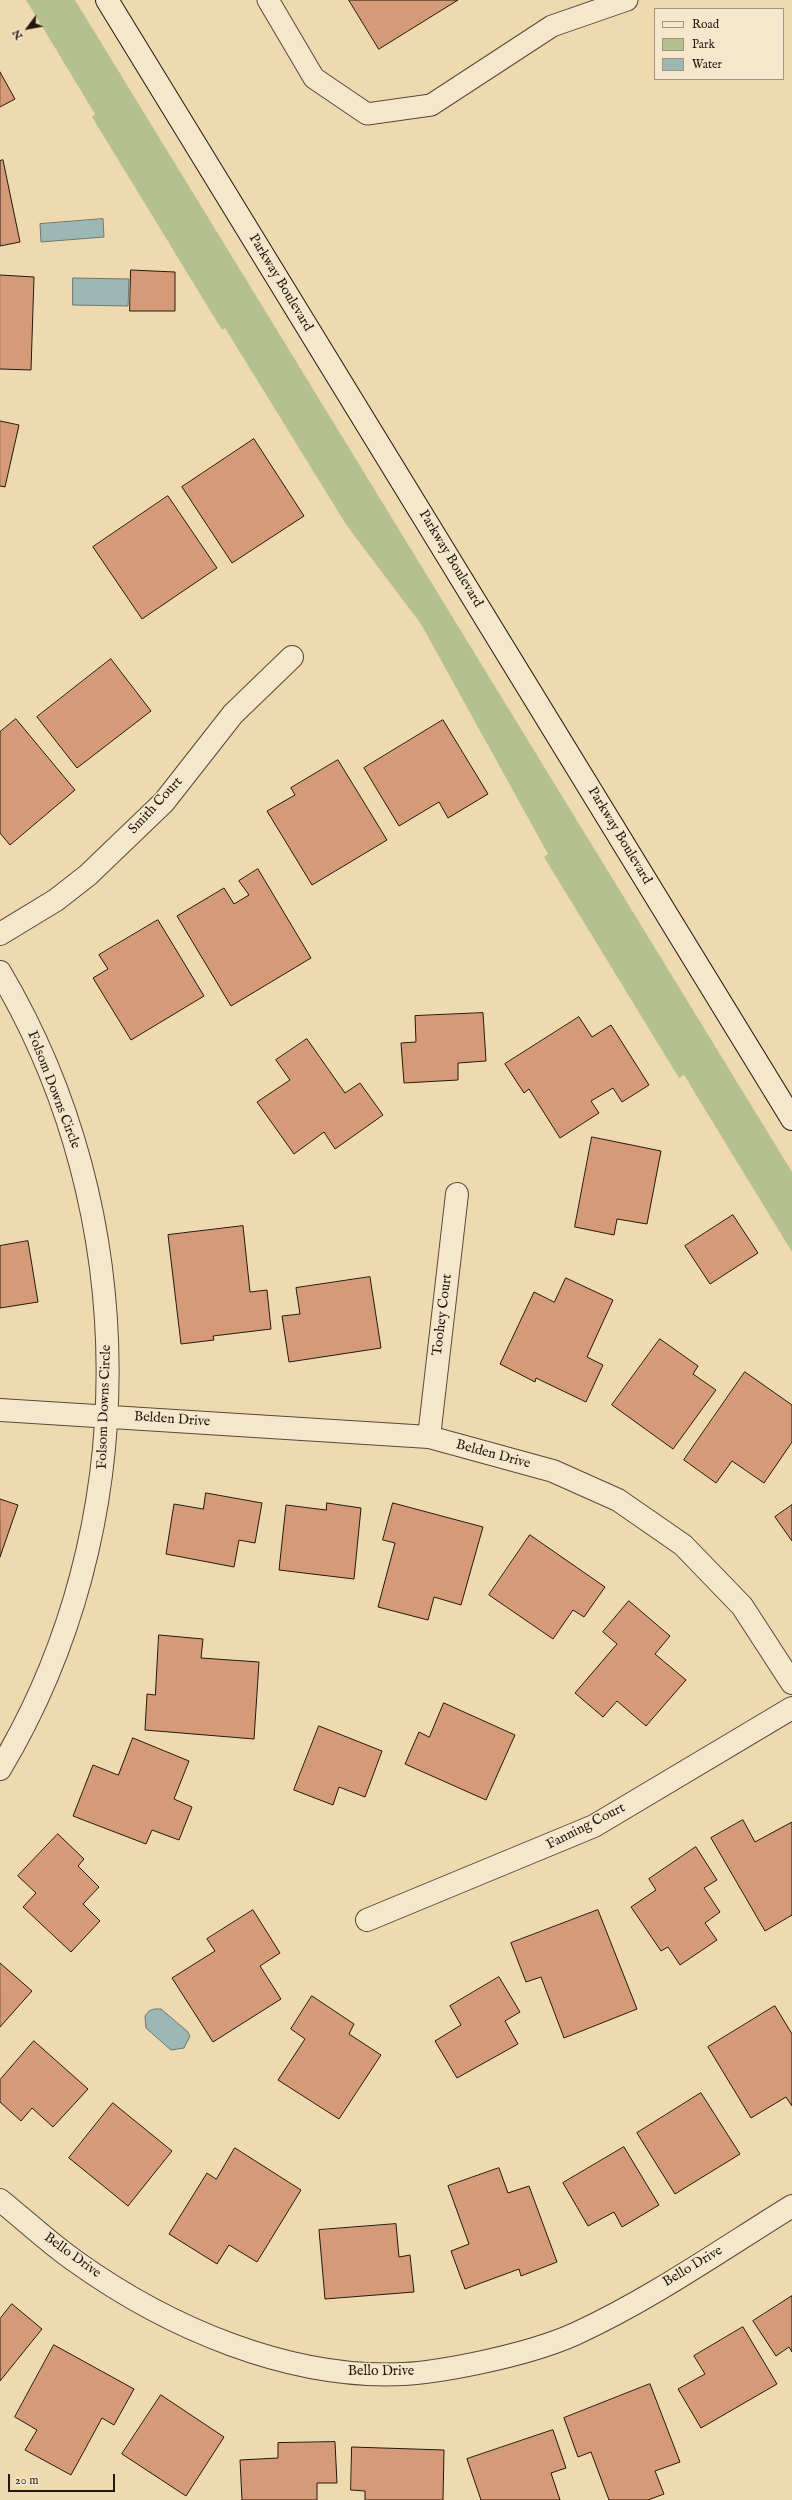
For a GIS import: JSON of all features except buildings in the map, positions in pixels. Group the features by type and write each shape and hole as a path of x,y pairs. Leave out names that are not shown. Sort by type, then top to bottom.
{"street":[{"name":"Parkway Boulevard","path":"107,0 792,1119"},
{"name":"Smith Court","path":"0,934 56,900 88,875 164,802 233,714 292,657"},
{"name":"Folsom Downs Circle","path":"0,972 44,1059 79,1160 94,1222 104,1281 109,1359 107,1416 102,1475 82,1576 60,1643 35,1704 0,1769"},
{"name":"Toohey Court","path":"429,1437 457,1194"},
{"name":"Belden Drive","path":"0,1410 429,1437 553,1471 618,1500 683,1545 742,1606 792,1683"},
{"name":"Fanning Court","path":"367,1920 594,1826 792,1708"},
{"name":"Bello Drive","path":"0,2200 75,2262 148,2306 220,2342 281,2361 335,2370 404,2374 463,2366 520,2354 574,2334 624,2309 792,2206"}],"lane":[{"path":"268,0 314,78 367,114 431,105 552,26 627,0"}],"green space":[{"path":"26,0 75,0 792,1172 792,1252 684,1075 679,1078 544,857 548,854 421,624 347,526 225,328 222,330 92,117 95,114"}],"water":[{"path":"103,219 104,237 41,242 40,224"},
{"path":"73,278 129,279 128,306 73,305"},
{"path":"161,2009 187,2031 190,2036 184,2048 171,2050 146,2028 145,2016 149,2011"}]}
